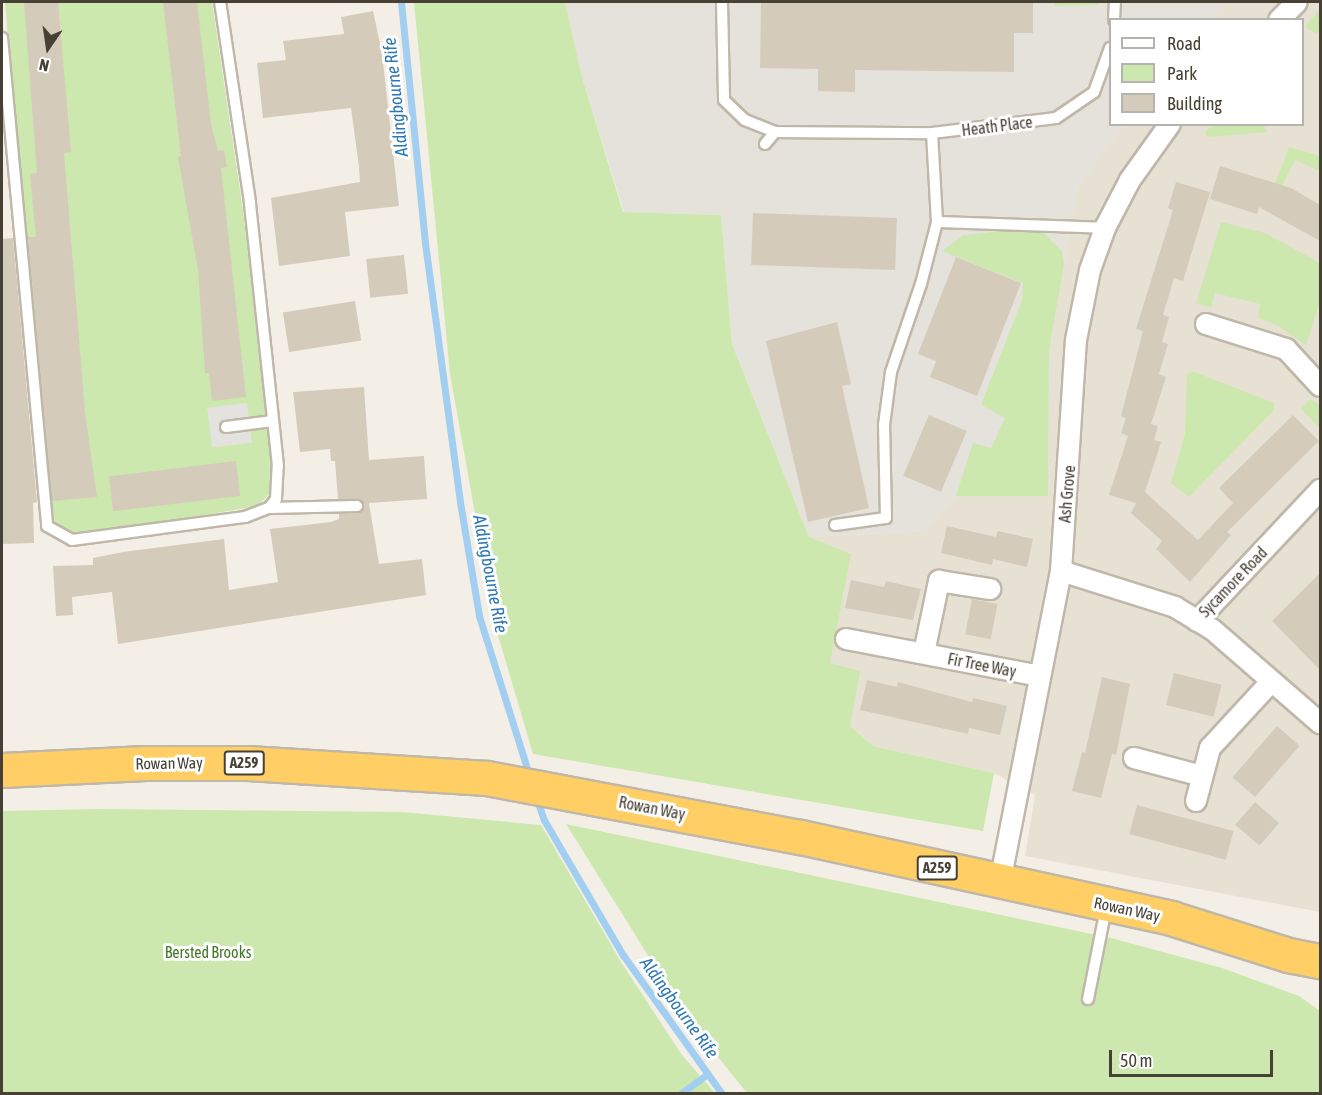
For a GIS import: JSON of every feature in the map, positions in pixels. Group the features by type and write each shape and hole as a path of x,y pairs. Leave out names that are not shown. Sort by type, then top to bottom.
{"highway":[{"name":"Rowan Way","path":"2,770 145,763 248,763 487,778 582,794 1171,918 1288,955 1320,961"},
{"name":"Rowan Way","path":"1288,955 1320,977"}],"street":[{"path":"1281,18 1297,2"},
{"name":"Ash Grove","path":"1000,882 1061,571 1076,340 1090,270 1105,228 1130,180 1169,126"},
{"path":"1206,324 1286,349 1320,386"},
{"name":"Sycamore Road","path":"1061,571 1174,607 1197,621 1320,490"},
{"name":"Fir Tree Way","path":"924,653 939,581 990,588"},
{"path":"1197,621 1320,723"},
{"name":"Fir Tree Way","path":"846,639 1040,676"},
{"path":"1196,801 1210,748 1271,682"},
{"path":"1134,758 1202,776"}],"lane":[{"path":"220,2 250,202 273,421 279,486 269,508"},
{"path":"722,2 724,100 746,120 775,132 765,144"},
{"path":"1114,18 1115,2"},
{"path":"2,39 7,162 47,526 72,540 93,539 245,517 269,508 357,506"},
{"name":"Heath Place","path":"775,132 932,134 1056,118 1094,92 1109,51"},
{"path":"835,525 885,518 884,425 891,372 936,222 932,134"},
{"path":"936,222 1105,228"},
{"path":"226,427 273,421"},
{"path":"1088,999 1107,904"}],"shaded area":[{"path":"565,2 1231,2 1211,18 1109,18 1109,126 1122,126 1077,187 1049,351 1048,496 956,496 924,531 809,537 732,344 721,215 624,212 582,77"},
{"path":"1231,2 1320,2 1320,912 1025,856 1035,795 994,773 873,746 850,726 829,664 809,537 924,531 956,496 1048,496 1049,351 1077,187 1122,126 1304,126 1304,18 1210,18"},
{"path":"247,403 252,443 212,448 207,408"}],"green space":[{"path":"5,2 212,2 243,211 273,476 270,493 258,506 97,533 77,534 56,525 48,505"},
{"path":"414,2 565,2 582,77 623,212 721,215 732,344 809,537 851,554 830,663 860,671 850,726 873,746 994,773 983,831 533,754 495,625 450,374"},
{"path":"1054,2 1099,2 1099,5 1054,6"},
{"path":"1320,9 1320,28 1317,34 1305,27"},
{"path":"1212,126 1264,126 1267,132 1207,137 1205,131"},
{"path":"1289,147 1320,156 1320,171 1295,160 1269,211 1269,200"},
{"path":"1221,222 1265,233 1320,263 1320,302 1306,345 1277,325 1258,318 1260,304 1215,293 1211,308 1196,303"},
{"path":"1012,230 1044,233 1062,251 1064,264 1049,351 1048,496 956,496 973,443 991,448 1005,418 981,405 1022,300 1023,283 942,251 964,235"},
{"path":"1192,371 1274,403 1274,410 1189,497 1171,483 1185,434 1187,375"},
{"path":"1310,399 1320,405 1320,428 1301,409"},
{"name":"Bersted Brooks","path":"98,809 402,812 541,825 621,962 682,1055 715,1093 2,1093 2,811"},
{"path":"566,824 1111,938 1222,968 1299,996 1320,1011 1320,1093 747,1093 689,1021"}],"building":[{"path":"24,2 58,2 71,152 64,153 85,412 97,497 52,501 28,237 36,237 30,174 37,173"},
{"path":"163,2 197,2 211,124 218,151 224,150 227,167 221,168 246,397 212,401 209,373 205,373 198,270 178,157 181,156"},
{"path":"761,2 1033,2 1033,33 1014,33 1014,72 855,70 855,92 818,91 818,69 760,68"},
{"path":"373,11 382,53 399,206 345,212 350,256 279,266 271,198 360,182 359,167 351,108 263,118 257,63 286,60 283,41 344,34 341,17"},
{"path":"1220,166 1291,188 1320,205 1320,241 1259,207 1257,214 1210,199"},
{"path":"1176,182 1210,192 1183,281 1174,278 1163,315 1169,317 1162,342 1168,344 1159,374 1166,377 1151,424 1158,426 1154,440 1161,442 1145,492 1198,540 1233,503 1219,488 1293,415 1319,441 1227,532 1231,535 1190,582 1156,549 1162,541 1131,513 1136,503 1109,495 1128,436 1121,433 1126,418 1121,416 1143,331 1136,329 1173,210 1168,208"},
{"path":"753,213 897,218 895,270 751,265"},
{"path":"13,238 37,502 33,503 34,543 2,544 2,239"},
{"path":"404,255 408,294 370,298 366,259"},
{"path":"956,257 1021,283 977,396 930,377 936,361 918,354"},
{"path":"355,301 361,341 289,352 283,312"},
{"path":"837,322 851,384 842,386 869,508 808,522 766,341"},
{"path":"364,387 369,460 424,456 427,499 369,503 379,564 422,559 426,595 118,644 112,592 72,597 73,615 56,616 53,566 93,565 93,558 123,552 224,539 229,590 278,582 270,529 331,522 339,519 339,514 360,513 364,506 360,499 338,499 335,461 331,461 330,449 300,452 293,392"},
{"path":"929,415 967,431 941,492 903,476"},
{"path":"236,461 240,496 113,511 109,477"},
{"path":"947,526 996,537 998,531 1033,539 1027,567 993,559 992,565 941,553"},
{"path":"1320,573 1320,670 1272,621"},
{"path":"851,580 884,587 886,581 921,589 913,620 845,608"},
{"path":"972,599 998,604 991,639 965,634"},
{"path":"1174,673 1222,685 1214,717 1166,705"},
{"path":"1102,677 1130,684 1116,755 1112,754 1101,798 1072,791 1082,752 1085,753"},
{"path":"867,680 897,687 898,682 972,702 973,698 1007,706 1000,735 969,728 968,734 860,710"},
{"path":"1277,726 1300,746 1255,797 1232,777"},
{"path":"1255,802 1279,823 1259,846 1235,825"},
{"path":"1137,805 1234,831 1226,860 1129,834"}],"waterway":[{"name":"Aldingbourne Rife","path":"401,2 425,243 461,508 479,616 530,778"},
{"name":"Aldingbourne Rife","path":"536,797 544,820 623,955 722,1094"},
{"path":"680,1094 708,1074"}]}
